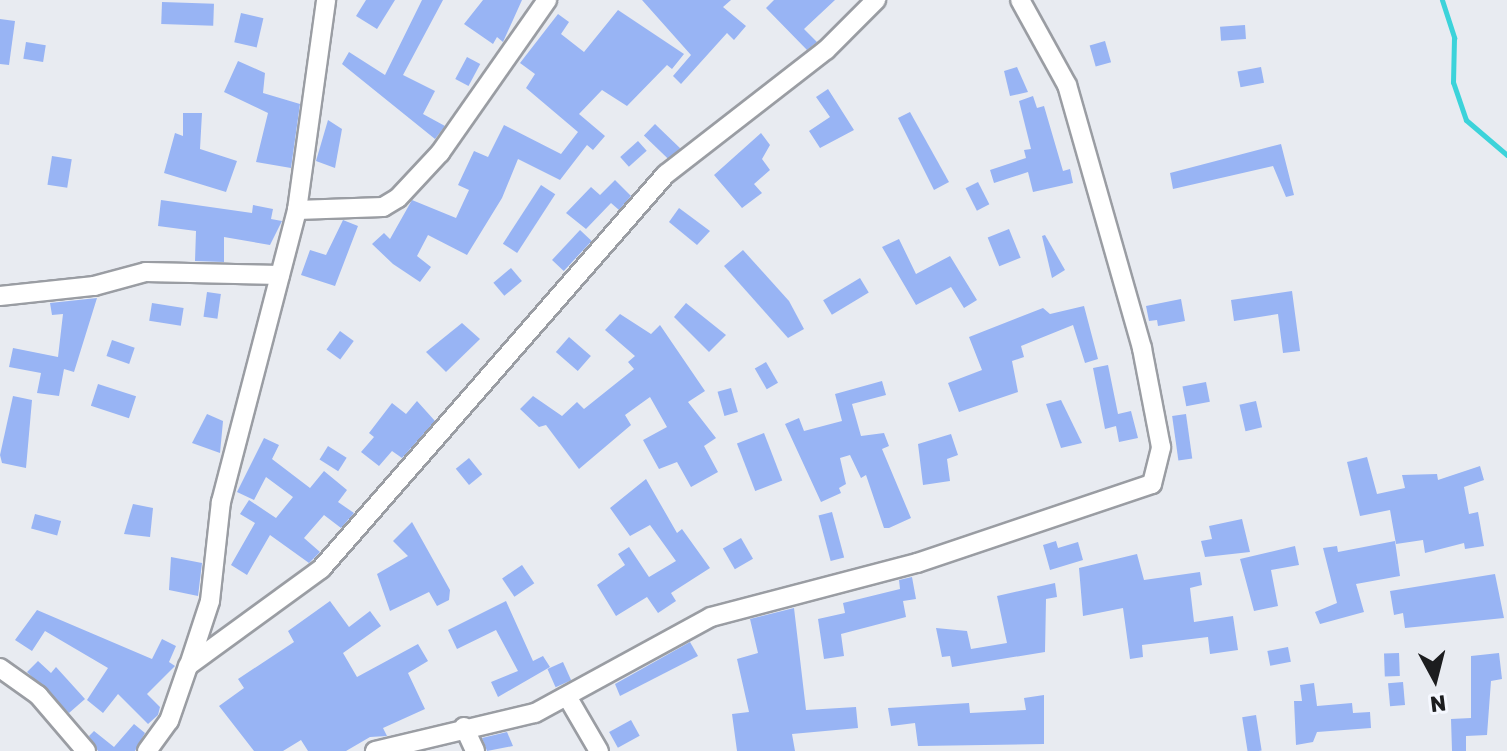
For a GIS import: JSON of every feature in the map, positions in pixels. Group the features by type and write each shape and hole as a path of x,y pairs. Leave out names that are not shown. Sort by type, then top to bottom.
{"street":[{"path":"147,751 169,721 210,601 221,502 297,210 326,0"},
{"path":"297,210 383,207 398,198 440,153 547,0"},
{"path":"188,666 321,569 666,174 826,50 876,0"},
{"path":"375,751 464,727 535,713 568,698 711,617 917,563 1152,484 1160,470 1158,411 1139,335 1067,85 1020,0"},
{"path":"0,296 94,286 146,272 280,275"},
{"path":"0,668 38,695 86,751"},
{"path":"568,698 599,751"},
{"path":"464,727 475,751"}],"building":[{"path":"366,0 395,0 377,29 356,16"},
{"path":"422,0 443,0 403,75 435,91 423,114 445,126 435,139 342,64 349,52 385,75"},
{"path":"483,0 522,0 503,42 497,37 493,44 464,24"},
{"path":"642,0 731,0 723,7 746,26 734,40 727,33 681,84 673,76 691,55"},
{"path":"774,0 835,0 804,29 817,42 807,50 766,8"},
{"path":"162,2 214,4 213,26 161,24"},
{"path":"618,10 684,54 672,69 667,65 627,106 602,90 579,114 605,136 593,150 587,145 560,180 518,159 502,198 467,255 428,235 417,256 431,267 420,282 393,264 372,244 384,233 390,239 412,200 456,218 469,190 458,185 474,151 488,157 504,125 561,154 578,132 526,88 535,74 520,63 558,14 569,22 561,34 584,52"},
{"path":"241,13 263,18 257,47 234,42"},
{"path":"0,19 15,21 9,65 0,64"},
{"path":"1245,25 1246,39 1221,41 1220,27"},
{"path":"1105,41 1111,62 1096,67 1090,45"},
{"path":"26,42 46,45 43,62 23,59"},
{"path":"467,57 480,64 469,86 455,79"},
{"path":"238,61 265,73 263,93 300,104 291,168 256,162 268,113 224,92"},
{"path":"1017,67 1028,92 1010,96 1004,71"},
{"path":"1261,67 1264,83 1240,87 1237,72"},
{"path":"828,89 854,130 820,148 809,131 830,117 816,97"},
{"path":"1033,96 1037,108 1044,106 1063,171 1070,169 1073,183 1033,192 1028,172 994,183 990,170 1026,158 1024,150 1031,149 1019,101"},
{"path":"910,112 949,182 934,190 898,118"},
{"path":"183,113 202,113 200,149 237,161 226,192 164,173 175,133 183,136"},
{"path":"328,120 342,129 335,168 316,161"},
{"path":"655,124 680,148 669,160 644,136"},
{"path":"761,133 770,145 762,159 770,170 754,184 762,193 742,208 714,175"},
{"path":"638,141 647,151 629,167 620,157"},
{"path":"1281,144 1294,195 1286,197 1273,166 1173,189 1170,173"},
{"path":"52,156 72,159 67,188 47,185"},
{"path":"615,180 631,196 619,210 611,203 586,229 566,213 591,187 600,195"},
{"path":"978,182 989,204 977,211 966,188"},
{"path":"541,185 555,194 517,253 503,244"},
{"path":"161,200 252,213 253,205 273,209 271,219 282,221 270,245 224,237 224,262 195,261 196,231 158,226"},
{"path":"679,208 710,231 697,245 669,222"},
{"path":"343,220 358,226 335,286 301,275 310,250 326,255"},
{"path":"1009,229 1021,258 999,266 988,238"},
{"path":"580,230 592,241 564,271 552,260"},
{"path":"1045,235 1065,270 1052,278 1042,236"},
{"path":"899,239 916,274 950,256 977,300 964,308 951,287 916,305 882,247"},
{"path":"743,250 789,301 804,329 788,338 724,266"},
{"path":"511,268 522,281 504,296 493,283"},
{"path":"860,278 869,293 832,315 823,300"},
{"path":"1292,291 1300,351 1283,353 1278,314 1234,321 1231,300"},
{"path":"207,292 221,294 217,319 204,317"},
{"path":"97,298 74,372 64,369 59,396 37,393 41,373 9,367 13,348 58,357 63,314 52,315 50,303"},
{"path":"1181,299 1185,321 1158,326 1157,320 1149,321 1146,306"},
{"path":"152,303 184,308 181,326 149,321"},
{"path":"686,303 726,335 709,352 674,317"},
{"path":"1084,306 1098,359 1085,363 1073,325 1021,346 1024,357 1012,361 1018,392 959,412 948,383 982,370 969,337 1043,308 1050,314"},
{"path":"620,314 651,334 660,325 705,391 688,402 716,438 704,446 718,472 691,487 677,462 659,469 643,440 667,427 650,397 625,415 631,425 579,469 546,425 539,427 520,409 533,396 562,416 577,402 584,409 634,369 628,362 635,356 605,330"},
{"path":"462,323 480,339 446,372 426,352"},
{"path":"340,331 354,341 340,360 326,350"},
{"path":"569,337 591,356 578,371 556,352"},
{"path":"112,340 135,348 129,364 106,356"},
{"path":"766,362 778,383 767,389 755,368"},
{"path":"1108,365 1118,414 1131,411 1138,438 1119,442 1116,426 1105,429 1093,368"},
{"path":"882,381 886,395 852,404 861,436 884,433 889,446 882,449 911,518 889,528 884,528 866,475 861,478 850,455 840,458 846,484 839,488 841,493 821,502 785,424 799,418 804,431 842,421 835,394"},
{"path":"1206,382 1210,402 1186,406 1182,387"},
{"path":"98,384 136,396 129,418 91,406"},
{"path":"731,388 738,412 724,416 718,392"},
{"path":"13,396 32,400 26,468 2,463 0,455"},
{"path":"1061,400 1082,443 1061,448 1046,404"},
{"path":"417,401 435,421 402,458 392,451 379,466 361,452 374,437 369,433 392,403 406,414"},
{"path":"1256,401 1262,427 1246,431 1239,405"},
{"path":"207,414 223,421 220,453 192,443"},
{"path":"1186,414 1192,459 1178,461 1172,416"},
{"path":"764,433 782,481 755,491 737,443"},
{"path":"951,434 958,455 947,459 950,481 923,485 918,444"},
{"path":"264,438 279,445 272,459 310,488 324,471 347,490 338,502 354,513 341,528 324,515 304,538 320,552 309,563 270,535 247,575 231,565 255,523 240,514 249,500 276,518 293,497 266,477 254,500 237,492"},
{"path":"328,446 347,458 338,471 320,460"},
{"path":"1367,457 1377,494 1405,488 1402,475 1437,474 1438,480 1480,466 1484,480 1464,487 1469,514 1478,512 1484,546 1465,549 1464,543 1425,553 1423,540 1396,544 1390,510 1360,516 1347,462"},
{"path":"469,458 482,474 469,485 456,469"},
{"path":"646,479 677,533 682,529 710,568 671,593 676,601 658,613 647,597 616,616 597,585 625,565 618,554 629,547 649,577 676,561 650,525 630,536 610,508"},
{"path":"133,504 153,508 150,537 124,534"},
{"path":"832,512 844,557 831,561 818,516"},
{"path":"35,514 61,521 57,535 31,528"},
{"path":"1242,519 1250,552 1205,557 1201,541 1212,539 1209,526"},
{"path":"412,522 450,590 449,600 437,606 429,592 390,611 377,574 408,556 393,541"},
{"path":"741,538 753,559 735,569 723,548"},
{"path":"1056,541 1058,548 1078,542 1083,560 1050,570 1043,545"},
{"path":"1395,541 1400,576 1356,584 1364,612 1320,624 1315,612 1337,603 1323,548 1337,546 1338,552"},
{"path":"1295,546 1299,565 1271,570 1278,606 1254,611 1240,559"},
{"path":"1137,554 1144,580 1200,572 1202,585 1190,588 1194,622 1233,616 1238,650 1210,654 1208,637 1142,645 1143,657 1130,659 1123,608 1083,616 1079,568"},
{"path":"171,557 202,563 198,596 169,590"},
{"path":"522,565 534,583 514,597 502,578"},
{"path":"1495,574 1504,618 1405,628 1403,613 1394,615 1390,591"},
{"path":"912,577 916,599 903,601 906,617 841,634 844,656 824,659 818,619 845,613 843,603 900,589 899,580"},
{"path":"1055,583 1057,597 1046,599 1045,652 952,667 950,656 942,657 936,628 967,631 971,649 1007,643 997,596"},
{"path":"330,601 349,627 370,611 381,626 343,653 357,677 418,644 428,661 408,673 425,709 383,728 387,736 370,737 346,751 308,751 301,740 283,751 254,751 219,706 244,688 238,679 294,642 288,631"},
{"path":"506,601 533,661 543,656 550,667 498,697 491,682 518,671 496,630 457,649 448,630"},
{"path":"794,608 806,710 856,707 858,728 792,734 795,751 737,751 732,714 749,712 737,659 758,653 750,619"},
{"path":"37,610 152,659 162,639 176,646 169,662 175,666 147,694 160,707 158,715 148,724 118,694 103,713 87,700 108,668 45,631 32,651 15,640"},
{"path":"690,642 698,656 620,696 615,684"},
{"path":"1288,647 1291,662 1270,666 1267,651"},
{"path":"1399,653 1400,676 1385,677 1384,654"},
{"path":"1499,653 1502,679 1491,681 1487,735 1466,736 1466,751 1452,751 1451,719 1471,718 1471,656"},
{"path":"38,661 51,673 56,667 85,699 69,713 27,672"},
{"path":"563,662 571,680 556,687 547,669"},
{"path":"1403,682 1405,705 1390,706 1388,683"},
{"path":"1314,683 1317,706 1352,703 1353,713 1370,712 1371,728 1317,732 1313,742 1296,745 1294,701 1302,701 1300,685"},
{"path":"1044,695 1044,744 918,746 915,723 891,726 888,708 969,703 970,713 1026,710 1024,698"},
{"path":"1256,715 1262,751 1248,751 1242,717"},
{"path":"631,720 640,736 618,748 609,732"},
{"path":"134,724 145,733 135,751 98,751 89,736 94,731 114,747"},
{"path":"507,732 513,746 487,751 482,738"}],"waterway":[{"path":"1442,0 1454,38 1453,82 1466,120 1507,155"}]}
